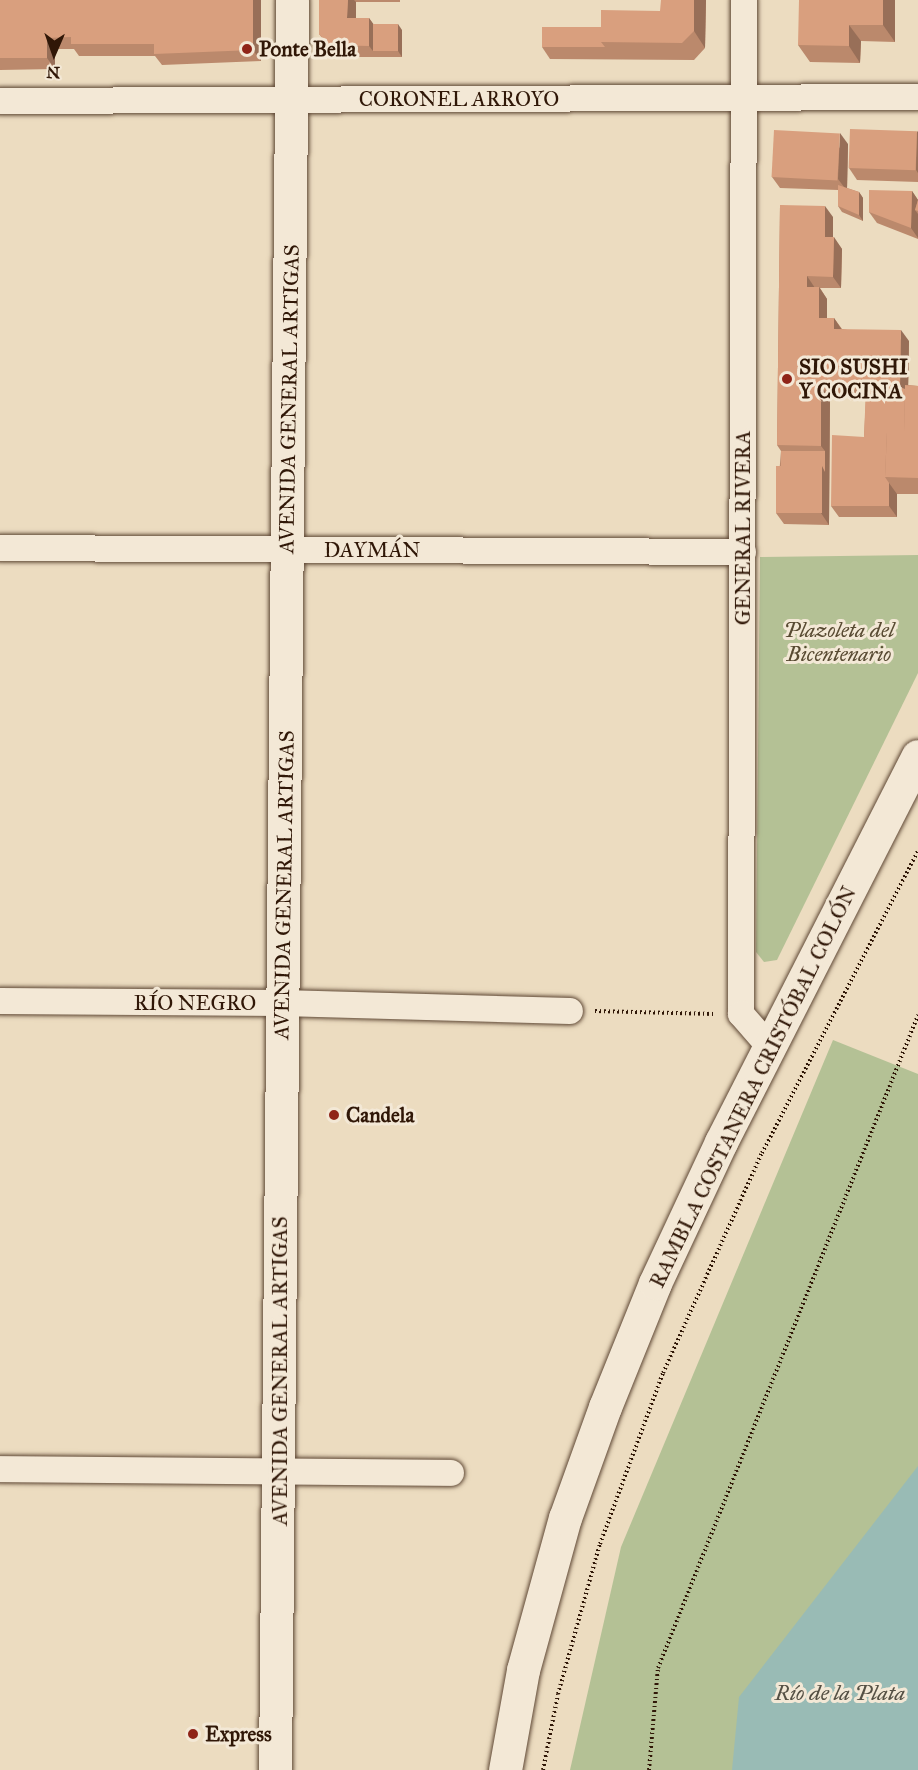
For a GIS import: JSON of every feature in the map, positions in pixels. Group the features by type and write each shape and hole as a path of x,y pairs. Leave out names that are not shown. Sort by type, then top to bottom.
{"street":[{"name":"AVENIDA GENERAL ARTIGAS","path":"275,1770 292,0"},
{"name":"GENERAL RIVERA","path":"741,1014 744,0"},
{"name":"CORONEL ARROYO","path":"0,101 918,97"},
{"name":"DAYMÁN","path":"0,548 743,552"},
{"name":"RAMBLA COSTANERA CRISTÓBAL COLÓN","path":"505,1770 523,1670 566,1518 605,1407 655,1283 769,1046 918,756"},
{"name":"RÍO NEGRO","path":"0,1002 282,1003 570,1011"},
{"path":"741,1014 769,1046"},
{"path":"0,1469 451,1473"}],"path":[{"path":"543,1770 558,1694 600,1544 663,1373 762,1153 918,851"},
{"path":"570,1011 741,1014"},
{"path":"649,1770 658,1668 918,1015"}],"green space":[{"name":"Plazoleta del Bicentenario","path":"918,555 918,673 777,960 764,962 756,952 760,557"},
{"path":"833,1040 918,1074 918,1770 570,1770 621,1547"}],"water":[{"name":"Río de la Plata","path":"918,1466 918,1770 732,1770 739,1697"}],"building":[{"path":"0,0 253,0 253,50 154,54 154,44 71,44 71,37 47,38 47,58 0,58"},
{"path":"319,0 348,0 347,18 369,18 369,46 329,45 319,34"},
{"path":"661,0 694,0 694,31 682,43 601,42 601,10 660,11"},
{"path":"799,0 883,0 883,25 849,25 849,46 798,45"},
{"path":"373,24 398,24 398,51 373,51"},
{"path":"542,27 601,27 601,42 605,47 542,47"},
{"path":"850,129 917,131 916,170 849,168"},
{"path":"774,130 840,133 837,180 772,177"},
{"path":"838,185 859,192 859,215 838,206"},
{"path":"869,190 912,191 911,228 869,212"},
{"path":"780,205 825,206 825,237 834,237 833,277 807,276 807,287 819,287 819,318 834,318 834,329 901,330 900,387 905,389 904,432 887,432 885,477 889,483 889,506 831,506 832,435 864,437 866,387 821,386 821,446 777,445"},
{"path":"905,385 918,386 918,478 885,477 887,432 904,432"},
{"path":"781,451 825,451 825,472 822,466 781,466"},
{"path":"776,466 822,466 822,513 776,513"}],"place":[{"name":"Ponte Bella","path":"247,49"},
{"name":"SIO SUSHI Y COCINA","path":"787,379"},
{"name":"Candela","path":"334,1115"},
{"name":"Express","path":"193,1734"}]}
